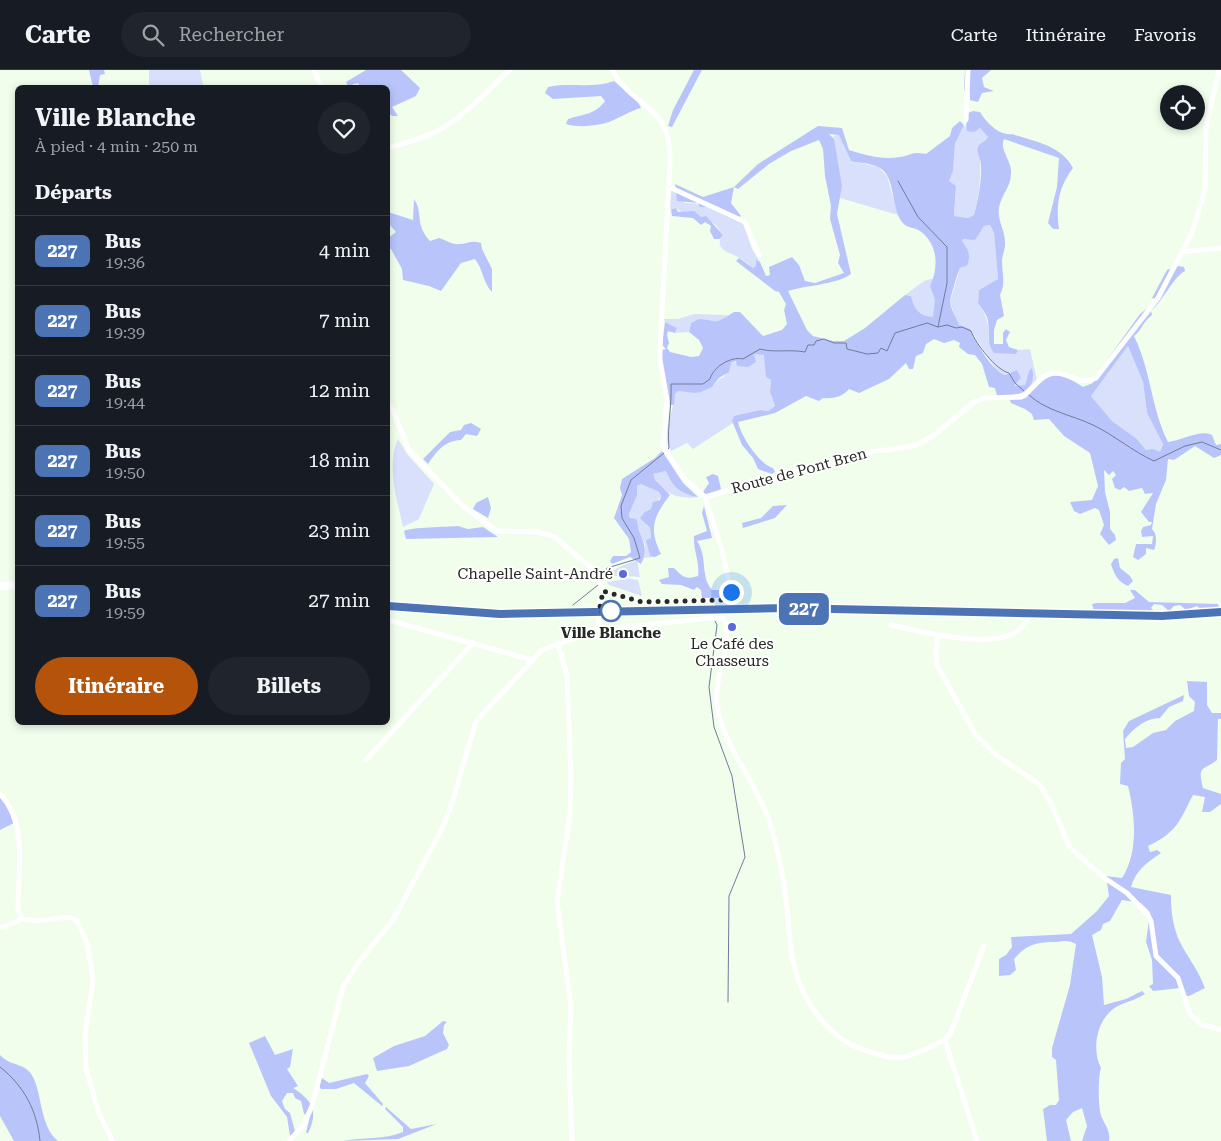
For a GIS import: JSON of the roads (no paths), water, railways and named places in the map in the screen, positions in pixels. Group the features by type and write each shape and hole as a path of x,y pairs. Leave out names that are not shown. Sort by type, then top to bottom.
{"main road":[{"path":"0,586 15,585"},
{"path":"390,606 462,613 827,609 1162,616 1221,612"}],"street":[{"path":"314,70 321,85"},
{"path":"390,147 418,139 446,126 479,100 510,70"},
{"path":"612,70 625,88 656,114 665,127 670,153 660,348 660,360 667,400 663,443 683,477 705,497 722,550 731,587 730,596 726,600 638,602"},
{"path":"966,120 968,70"},
{"name":"Route de Pont Bren","path":"705,497 842,457 923,443 969,404 985,398 1021,397 1040,380 1051,374 1062,374 1083,382 1096,378 1158,298 1192,232 1205,189 1206,127 1219,70"},
{"path":"669,187 745,222 759,255"},
{"path":"1182,252 1221,248"},
{"path":"390,406 408,450 452,497 497,531 538,532 560,539 598,574 603,591 598,630"},
{"path":"603,591 638,602 655,611"},
{"path":"891,625 968,640 1008,636 1025,625 1028,613"},
{"path":"289,1141 303,1126 312,1106 343,987 358,964 393,920 443,827 453,800 476,721 542,650 598,630 711,618 724,619 726,630 716,692 717,707 731,743 762,802 769,821 787,908 788,937 793,963 807,998 836,1035 844,1042 862,1050 901,1058 945,1040 951,1032 984,946"},
{"path":"390,621 532,660"},
{"path":"938,635 937,666 975,734 996,756 1039,784 1051,803 1070,848 1106,879 1127,894 1148,915 1151,921 1156,956 1178,978 1190,1014 1201,1024 1221,1030"},
{"path":"366,760 472,643"},
{"path":"558,643 567,676 571,766 570,815 557,902 571,1008 569,1059 572,1141"},
{"path":"0,794 6,800 17,826 18,909 22,919"},
{"path":"0,928 22,919 37,921 73,917 83,928 88,946 94,988 85,1036 86,1068 98,1111 113,1141"},
{"path":"945,1040 977,1141"}],"waterway":[{"path":"898,181 918,217 947,247 947,283 938,327"},
{"path":"667,450 669,448 671,384 703,384 710,379 715,370 723,363 733,359 743,359 760,349 805,352 808,345 814,345 816,341 824,339 834,343 846,343 847,349 867,354 878,353 881,348 887,351 895,333 927,323 938,327 947,325 956,328 962,327 971,331 987,356 998,367 1009,373 1015,383 1024,391"},
{"path":"1029,395 1051,409 1101,429 1154,461 1185,446 1202,442 1221,450"},
{"path":"606,571 607,568 640,558 634,538 622,518 621,506 631,480 664,453"},
{"path":"573,605 598,585"},
{"path":"715,621 717,625 709,687 714,727 732,776 745,857 729,896 728,1002"},
{"path":"0,1067 16,1082 28,1100 36,1119 40,1141"}],"place":[{"name":"Chapelle Saint-André","path":"623,574"},
{"name":"Ville Blanche","path":"611,611"},
{"name":"Le Café des Chasseurs","path":"732,627"}]}
